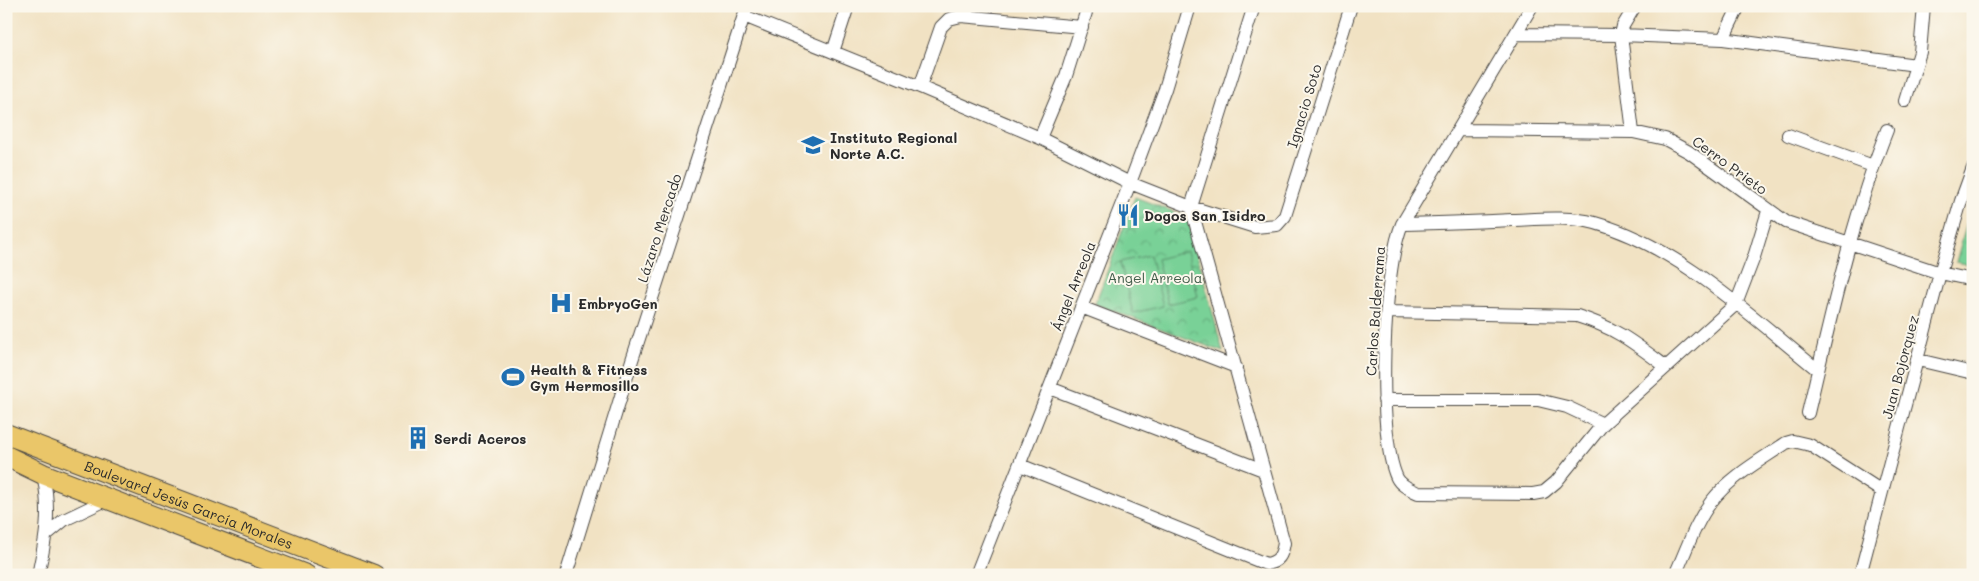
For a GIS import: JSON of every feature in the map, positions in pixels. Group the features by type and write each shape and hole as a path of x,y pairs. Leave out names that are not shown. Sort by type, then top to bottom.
{"main road":[{"name":"Boulevard Jesús García Morales","path":"6,434 374,575"},
{"name":"Boulevard Jesús García Morales","path":"6,456 43,474 306,575"}],"street":[{"path":"833,52 848,6"},
{"path":"1040,138 1066,76 1088,6"},
{"name":"Ángel Arreola","path":"976,575 1166,89 1190,6"},
{"path":"1020,465 1266,564 1280,558 1284,543 1191,207 1254,6"},
{"name":"Ignacio Soto","path":"1191,207 1255,227 1277,225 1285,216 1351,6"},
{"name":"Carlos Balderrama","path":"1532,6 1402,224 1395,241 1390,268 1384,400 1392,462 1398,479 1404,486 1418,493 1533,494 1544,492 1556,482 1603,424"},
{"path":"1634,132 1621,35 1623,26 1636,6"},
{"path":"1722,39 1738,6"},
{"path":"1906,101 1920,52 1924,6"},
{"path":"745,11 833,52 1040,138 1130,183 1191,207"},
{"name":"Lázaro Mercado","path":"566,575 632,360 745,11"},
{"path":"920,87 941,27 949,19 961,16 1082,26"},
{"path":"1516,34 1621,35 1722,39 1916,66"},
{"name":"Cerro Prieto","path":"1459,130 1634,132 1665,139 1689,152 1768,211 1786,222 1940,273 1973,280"},
{"path":"1808,413 1848,244 1873,166 1888,130"},
{"path":"1788,136 1873,166"},
{"name":"Juan Bojorquez","path":"1860,575 1880,490 1918,360 1940,273 1960,201 1973,168"},
{"path":"1384,400 1538,400 1567,406 1603,424 1665,366 1736,304 1754,257 1768,211"},
{"path":"1402,224 1558,219 1593,223 1622,233 1660,251 1736,304 1818,370"},
{"path":"1081,307 1236,367"},
{"path":"1388,312 1577,316 1605,324 1630,339 1665,366"},
{"path":"1918,360 1973,373"},
{"path":"1050,388 1263,470"},
{"path":"1675,575 1702,516 1711,502 1740,475 1786,443 1793,441 1810,445 1880,490"},
{"path":"38,575 47,534 49,505 43,474"},
{"path":"47,534 64,520 108,499"}],"green space":[{"name":"Angel Arreola","path":"1135,197 1187,217 1223,352 1095,304"},
{"path":"1973,201 1973,266 1956,262"},
{"path":"1187,251 1198,297 1168,304 1157,259"},
{"path":"1150,255 1163,306 1133,313 1120,262"}],"place":[{"name":"Instituto Regional Norte A.C.","path":"813,145"},
{"name":"Dogos San Isidro","path":"1128,215"},
{"name":"EmbryoGen","path":"561,303"},
{"name":"Health & Fitness Gym Hermosillo","path":"513,377"},
{"name":"Serdi Aceros","path":"418,438"}]}
